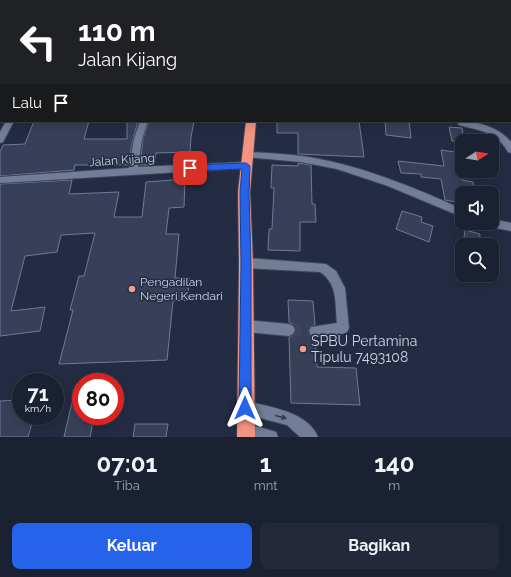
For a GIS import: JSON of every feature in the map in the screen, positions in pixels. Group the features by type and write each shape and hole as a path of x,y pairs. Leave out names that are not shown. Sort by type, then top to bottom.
{"highway":[{"path":"246,434 246,263 244,192 251,122"}],"street":[{"path":"1,134 9,122"},
{"path":"133,171 138,139 144,122"},
{"path":"462,123 483,128 497,134 507,141 511,150"},
{"name":"Jalan Kijang","path":"0,180 133,171 247,160 310,160 393,184 455,210"},
{"path":"499,225 511,227"},
{"path":"246,263 322,267 332,274 340,288 343,328 315,331"},
{"path":"246,326 289,330"},
{"path":"245,408 291,419 311,437"},
{"path":"246,434 271,437"}],"building":[{"path":"34,122 89,122 84,139 127,139 127,122 138,122 128,165 75,165 74,170 0,176 0,152 3,145 25,144"},
{"path":"149,122 194,122 190,152 156,153 154,165 140,165 143,139"},
{"path":"277,122 359,122 364,157 298,154 298,133 277,133"},
{"path":"385,122 409,122 411,138 386,135"},
{"path":"449,127 462,128 463,134 455,134 455,141 452,141"},
{"path":"441,150 455,152 455,178 462,178 462,180 473,182 474,186 455,186 455,202 445,200 441,179 421,177 421,174 401,173 398,161 444,166"},
{"path":"298,163 311,165 312,204 315,204 316,222 300,222 300,251 268,250 269,229 272,229 274,188 271,188 272,165 298,166"},
{"path":"185,179 184,207 169,208 166,234 179,234 175,278 189,278 188,300 173,301 167,360 59,364 73,310 70,310 79,276 84,276 95,233 61,235 57,252 25,256 11,311 45,307 40,331 0,336 0,184 72,180 69,194 119,192 114,217 142,217 146,182"},
{"path":"402,211 422,217 421,222 433,226 429,242 396,229"},
{"path":"465,230 480,234 480,238 464,238"},
{"name":"SPBU Pertamina Tipulu 7493108","path":"288,300 313,301 315,325 310,326 308,332 315,338 317,367 356,368 360,405 291,403 289,337 294,335 296,329 294,325 289,322"},
{"path":"12,400 12,425 31,425 28,437 0,437 0,401"},
{"path":"72,402 72,425 92,425 90,437 64,437"},
{"path":"135,424 168,424 166,437 133,437"}],"tunnel":[{"path":"289,330 315,331"}],"place":[{"name":"Pengadilan Negeri Kendari","path":"132,289"},
{"name":"SPBU Pertamina Tipulu 7493108","path":"303,349"}],"route":[{"path":"190,168 246,166 244,192 246,263 245,408"}]}
